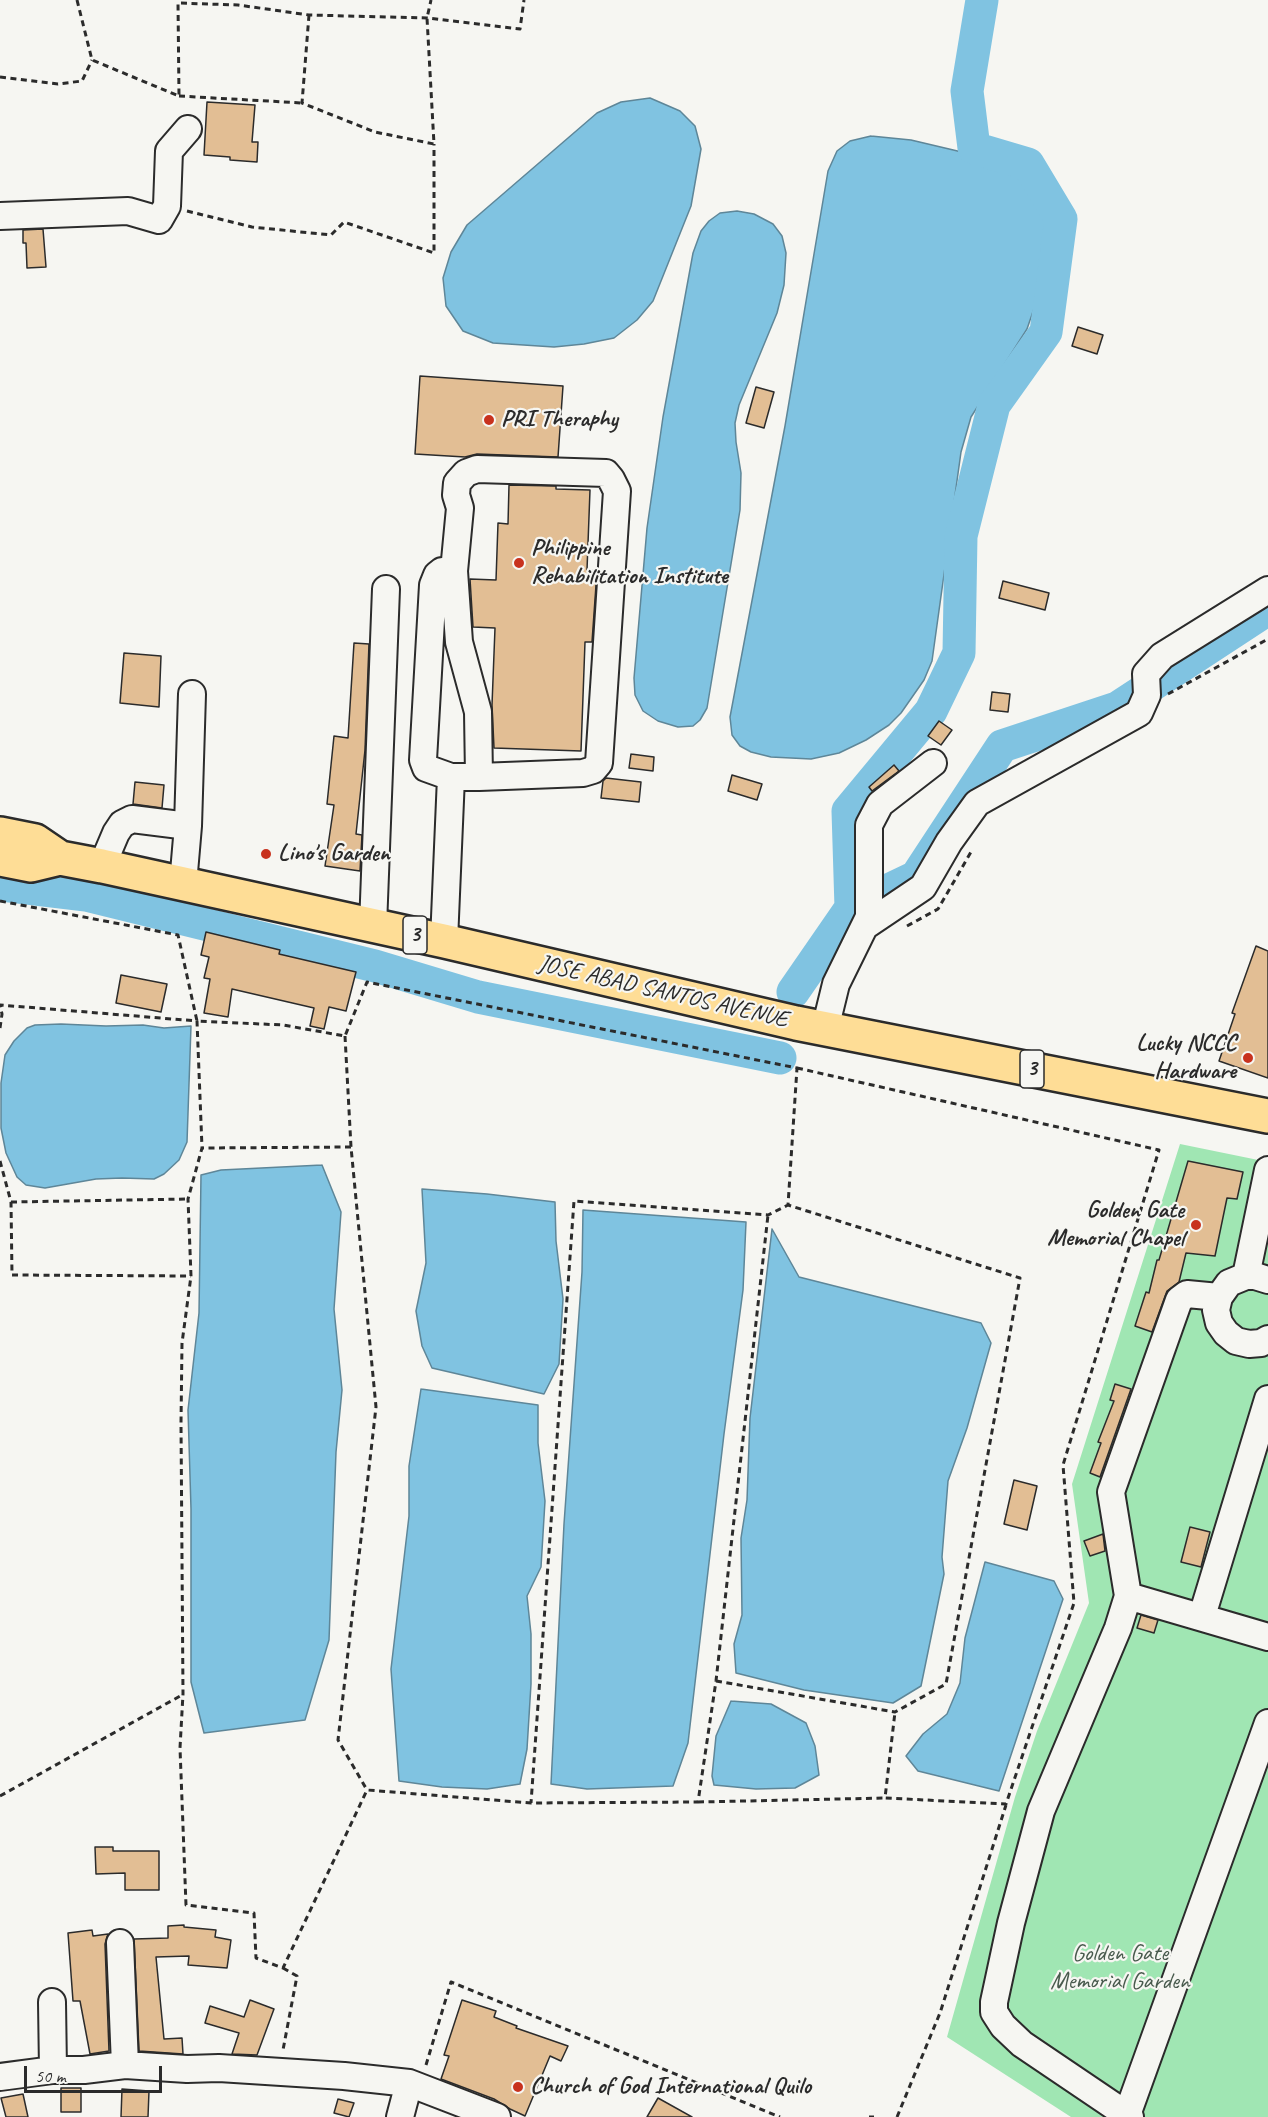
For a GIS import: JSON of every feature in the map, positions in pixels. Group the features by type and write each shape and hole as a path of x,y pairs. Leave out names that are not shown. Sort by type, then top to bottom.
{"highway":[{"name":"JOSE ABAD SANTOS AVENUE","path":"0,834 35,842 60,858 373,926 825,1029 1268,1116"},
{"name":"JOSE ABAD SANTOS AVENUE","path":"0,858 31,865 60,858"}],"street":[{"path":"0,216 128,211 159,220 168,206 169,151 188,129"},
{"path":"454,571 442,571 437,575 433,585 423,760 426,768 451,777 479,777 583,773 593,770 599,763 617,491 611,479 606,473 477,469 466,473 458,483 456,495 460,508 454,571 459,642 478,712 479,777"},
{"path":"373,926 386,589"},
{"path":"867,921 923,887 949,842 977,803 1139,713 1152,689 1162,656 1268,590"},
{"path":"183,884 188,826 192,694"},
{"path":"825,1029 836,984 867,921 869,825 880,804 933,763"},
{"path":"444,942 451,777"},
{"path":"102,866 116,833 122,824 132,819 188,826"},
{"path":"1268,1170 1262,1275 1229,1283 1219,1297 1216,1310 1219,1323 1226,1334 1236,1341 1249,1344 1261,1343 1268,1339"},
{"path":"1219,1297 1187,1294 1179,1300 1111,1492 1128,1596 1118,1628 1041,1811 1011,1923 994,2002 994,2012 1003,2026 1022,2044 1129,2116 1268,1723"},
{"path":"1202,1616 1268,1400"},
{"path":"1128,1596 1268,1637"},
{"path":"120,1943 124,2066"},
{"path":"52,2002 53,2070"},
{"path":"0,2077 53,2070 124,2066 219,2068 344,2076 417,2074 497,2117"},
{"path":"400,2117 417,2074"}],"path":[{"path":"0,77 58,84 82,81 92,60 77,0"},
{"path":"238,5 239,0"},
{"path":"168,206 252,227 331,235 344,222 434,253 434,144 427,18 431,0"},
{"path":"179,96 178,3 238,5 309,15 427,18 520,29 524,0"},
{"path":"302,103 309,15"},
{"path":"92,60 179,96 302,103 375,132 434,144"},
{"path":"1152,689 1268,639"},
{"path":"907,926 939,909 972,851"},
{"path":"0,901 178,935 197,1021 202,1148 188,1199 191,1276 182,1343 183,1694 180,1748 186,1905 254,1913 256,1958 297,1976 281,2059"},
{"path":"367,1790 338,1740 376,1407 351,1147 345,1036 366,982 797,1068 1159,1150 1064,1465 1074,1603 1006,1804 940,2013 897,2117"},
{"path":"0,1028 0,1005 197,1021 283,1024 345,1036"},
{"path":"788,1205 797,1068"},
{"path":"202,1148 351,1147"},
{"path":"0,1161 11,1202 12,1275 191,1276"},
{"path":"11,1202 188,1199"},
{"path":"531,1803 574,1201 768,1215 788,1205 1020,1278 946,1684 895,1712 716,1681"},
{"path":"698,1802 716,1681 768,1215"},
{"path":"0,1796 183,1694"},
{"path":"885,1798 895,1712"},
{"path":"367,1790 531,1803 885,1798 1006,1804"},
{"path":"283,1968 367,1790"},
{"path":"417,2074 451,1982 780,2117"},
{"path":"869,2117 874,2117"}],"green space":[{"name":"Golden Gate Memorial Garden","path":"1180,1144 1268,1162 1268,2117 1071,2117 947,2037 1015,1797 1037,1731 1089,1603 1072,1484"}],"water":[{"path":"650,98 680,111 695,126 701,149 691,206 653,301 637,320 614,338 584,344 554,347 493,343 463,331 446,306 443,278 451,252 467,225 597,113 621,102"},
{"path":"871,136 911,140 966,153 1013,171 1030,184 1042,200 1049,219 1048,241 1038,297 1027,329 971,417 961,452 932,661 924,680 901,713 889,725 866,740 839,753 811,759 771,757 751,752 740,746 732,735 730,717 785,426 828,171 837,151 850,141"},
{"path":"737,211 754,214 773,224 782,236 786,253 784,285 777,313 739,405 735,423 741,473 740,510 707,708 700,720 693,726 678,727 658,721 643,711 635,695 634,678 647,528 663,417 693,253 701,231 709,221 720,213"},
{"path":"35,1025 143,1025 164,1028 191,1026 187,1142 179,1160 164,1174 154,1179 96,1179 45,1188 26,1185 17,1177 6,1153 1,1128 1,1083 5,1055 14,1041 27,1028"},
{"path":"322,1165 341,1212 334,1309 342,1390 336,1452 329,1640 305,1720 204,1733 191,1682 191,1509 188,1410 199,1313 201,1175 221,1170"},
{"path":"422,1189 555,1202 556,1241 563,1299 559,1364 544,1394 432,1368 422,1346 416,1311 426,1263"},
{"path":"583,1210 746,1222 743,1290 688,1743 673,1786 587,1789 551,1784 564,1524 582,1272"},
{"path":"772,1229 799,1277 981,1323 991,1343 967,1428 948,1481 942,1557 944,1574 921,1686 893,1703 804,1690 736,1673 734,1644 742,1615 741,1538 747,1500 750,1418"},
{"path":"421,1389 538,1405 538,1443 545,1501 541,1567 527,1596 531,1634 531,1684 527,1749 520,1784 487,1789 442,1787 399,1781 391,1669 409,1516 409,1466"},
{"path":"985,1562 1054,1581 1063,1599 999,1791 918,1771 906,1756 923,1734 947,1714 960,1683 965,1638"},
{"path":"731,1701 771,1704 806,1723 815,1746 819,1775 795,1788 756,1789 714,1785 712,1776 716,1736"}],"building":[{"path":"207,102 255,105 252,142 258,142 257,162 204,155"},
{"path":"43,229 46,267 27,268 23,230"},
{"path":"1078,327 1103,335 1097,354 1072,346"},
{"name":"PRI Theraphy","path":"420,376 563,386 558,457 477,454 465,457 415,454"},
{"path":"756,387 774,392 764,428 746,423"},
{"path":"509,485 556,486 556,489 590,490 587,570 597,571 592,642 585,642 581,751 494,748 492,705 495,628 473,627 470,579 496,580 498,523 508,524"},
{"path":"1003,581 1049,593 1045,610 999,598"},
{"path":"354,643 369,644 365,750 356,834 362,835 360,871 325,866 334,805 327,804 334,736 348,738"},
{"path":"124,653 161,656 159,707 120,703"},
{"path":"992,692 1010,694 1008,712 990,710"},
{"path":"939,721 952,730 941,745 928,736"},
{"path":"631,754 654,757 653,771 629,768"},
{"path":"894,765 899,771 872,791 869,787"},
{"path":"732,775 762,784 757,800 728,791"},
{"path":"606,778 641,782 639,802 601,798 603,781"},
{"path":"135,782 164,785 162,808 133,804"},
{"path":"206,932 280,950 279,954 356,972 346,1011 329,1007 324,1029 310,1026 314,1008 232,989 228,1017 204,1013 210,979 204,978 209,957 201,955"},
{"path":"1256,946 1268,951 1268,1078 1219,1061 1235,1014 1232,1013"},
{"path":"121,975 167,984 161,1012 116,1003"},
{"name":"Golden Gate Memorial Chapel","path":"1188,1161 1243,1172 1237,1199 1227,1198 1215,1256 1186,1253 1179,1282 1167,1291 1152,1332 1135,1326 1146,1292 1149,1293"},
{"path":"1115,1384 1131,1389 1100,1477 1090,1473 1101,1443 1098,1442 1114,1401 1110,1400"},
{"path":"1014,1480 1037,1486 1027,1530 1004,1524"},
{"path":"1190,1527 1210,1532 1201,1567 1181,1562"},
{"path":"1103,1534 1105,1551 1090,1556 1084,1541"},
{"path":"1141,1615 1158,1620 1154,1633 1137,1628"},
{"path":"95,1847 113,1847 113,1851 159,1851 159,1890 125,1890 125,1873 96,1874"},
{"path":"184,1925 184,1927 216,1930 215,1937 231,1940 227,1968 188,1965 189,1956 156,1957 164,2039 182,2038 183,2054 139,2051 134,1939 168,1938 168,1926"},
{"path":"92,1930 93,1936 108,1934 105,1944 109,2051 90,2054 80,2001 73,2001 68,1933"},
{"path":"250,2000 274,2009 257,2055 232,2054 239,2033 205,2023 210,2006 244,2017"},
{"path":"462,2000 496,2011 494,2017 517,2026 516,2028 568,2046 561,2061 550,2056 525,2116 494,2099 441,2079 449,2056 444,2055"},
{"path":"61,2088 81,2088 81,2112 61,2112"},
{"path":"122,2089 149,2091 148,2117 121,2117"},
{"path":"23,2094 28,2117 6,2117 1,2098"},
{"path":"658,2098 692,2117 647,2117"},
{"path":"338,2099 354,2103 349,2117 334,2113"}],"waterway":[{"path":"851,908 848,811 931,711 959,653 961,536 994,405 1046,332 1061,219 1028,164 974,148 967,91 982,0"},
{"path":"793,992 851,908 916,877 1002,746 1117,708 1268,609"},
{"path":"0,885 86,895 375,966 478,997 780,1058"}],"place":[{"name":"PRI Theraphy","path":"489,420"},
{"name":"Philippine Rehabilitation Institute","path":"519,563"},
{"name":"Lino's Garden","path":"266,854"},
{"name":"Lucky NCCC Hardware","path":"1248,1058"},
{"name":"Golden Gate Memorial Chapel","path":"1196,1225"},
{"name":"Church of God International Quilo","path":"518,2087"}]}
